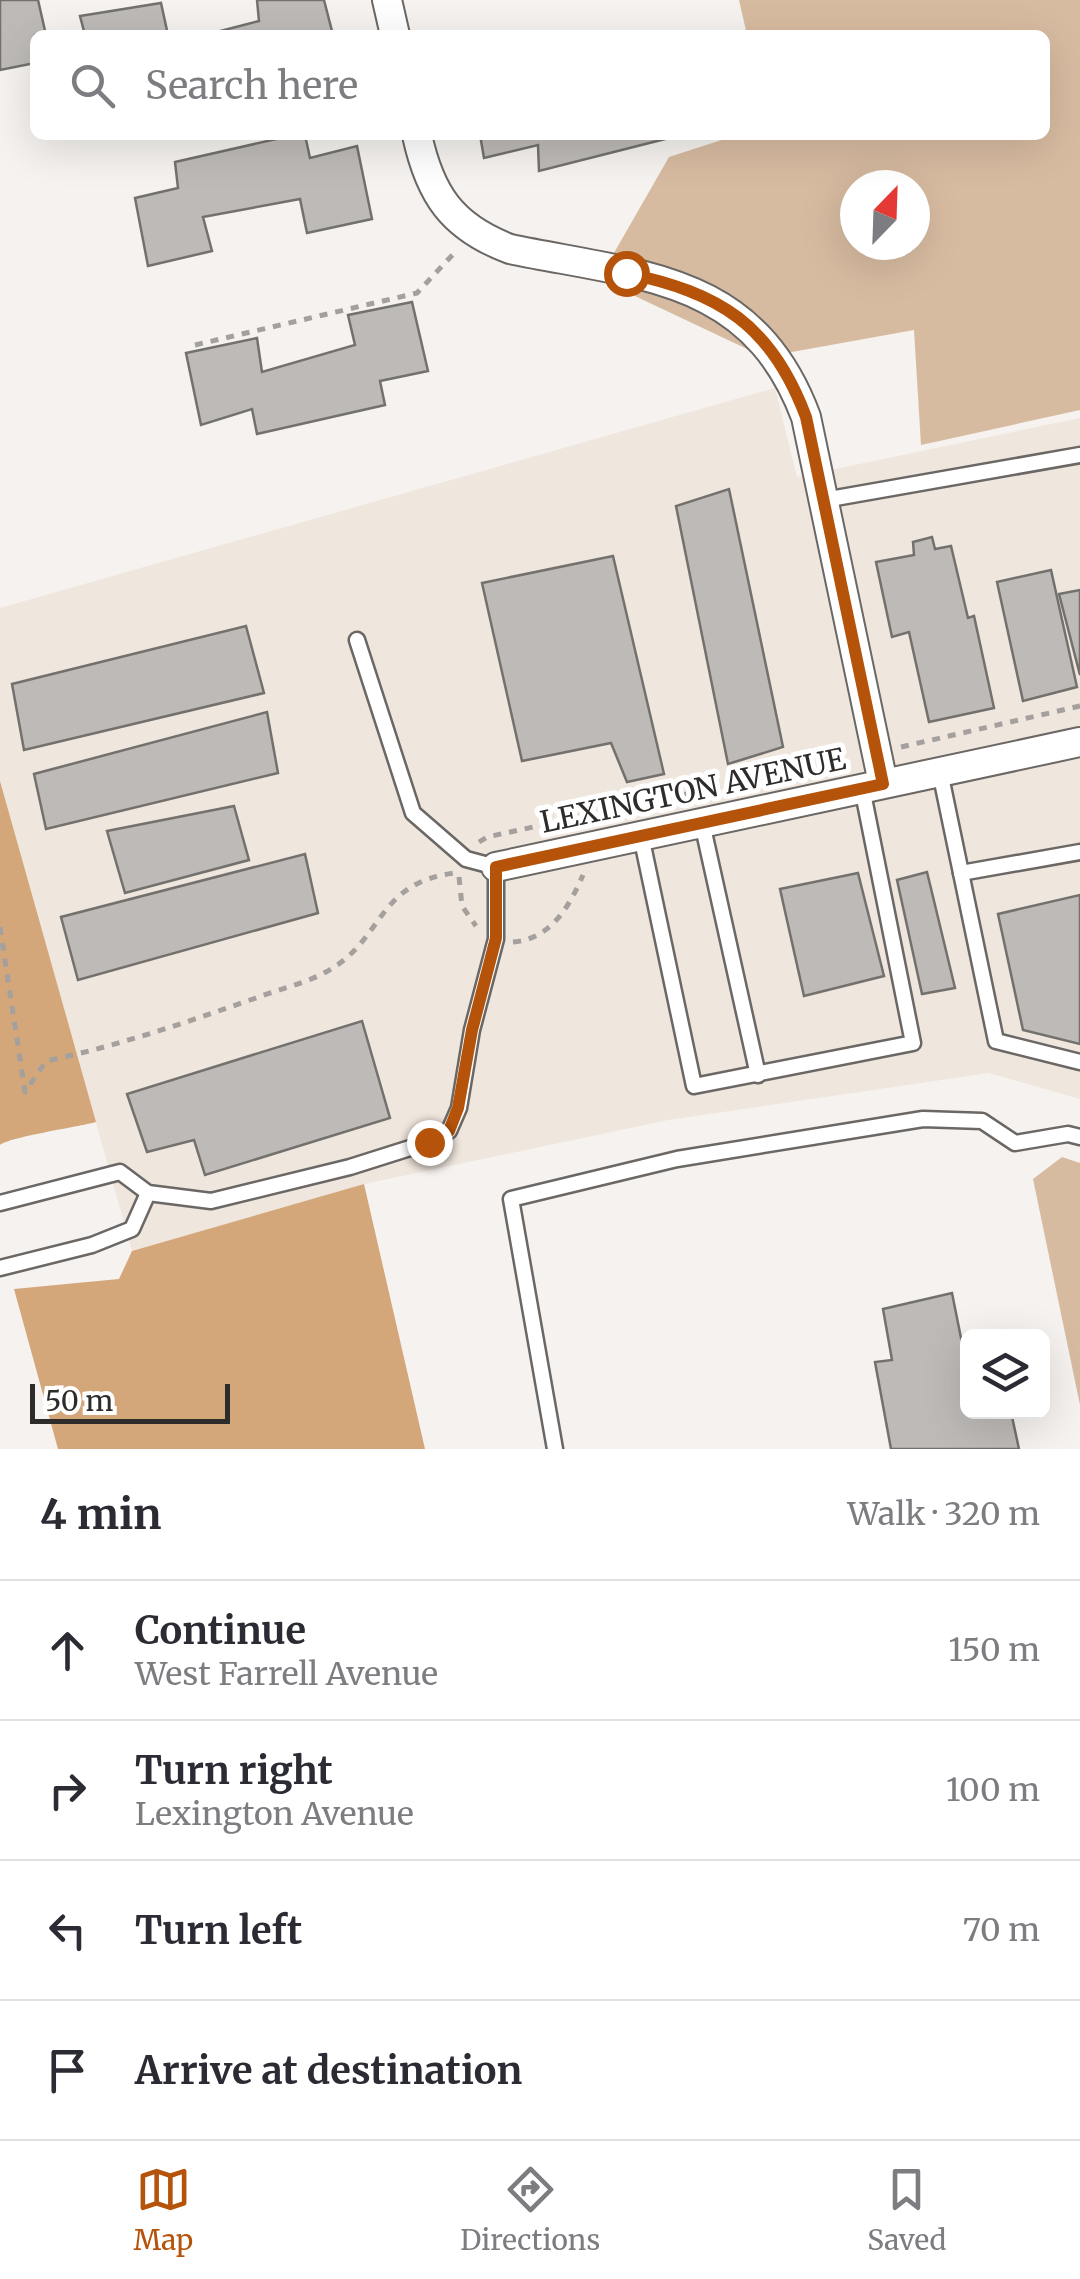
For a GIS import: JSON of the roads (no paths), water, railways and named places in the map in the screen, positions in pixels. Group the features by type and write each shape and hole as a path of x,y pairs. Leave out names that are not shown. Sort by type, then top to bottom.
{"street":[{"path":"387,0 394,30"},
{"path":"418,140 424,168 435,192 458,220 485,239 510,249 676,284 711,299 743,320 772,350 794,384 806,417 824,500 872,786"},
{"name":"LEXINGTON AVENUE","path":"496,867 1080,742"}],"lane":[{"path":"824,500 1080,455"},
{"path":"0,1204 120,1172 148,1193 211,1201 350,1168 429,1142 449,1131 458,1108 472,1030 496,938 496,867 466,859 413,814 357,640"},
{"path":"940,772 996,1040 1080,1062"},
{"path":"641,836 694,1086 913,1043 872,786"},
{"path":"702,822 758,1075"},
{"path":"962,873 1080,852"},
{"path":"555,1449 511,1200 677,1159 923,1119 982,1121 1016,1144 1068,1134 1080,1137"},
{"path":"0,1268 92,1245 132,1229 148,1193"}]}
